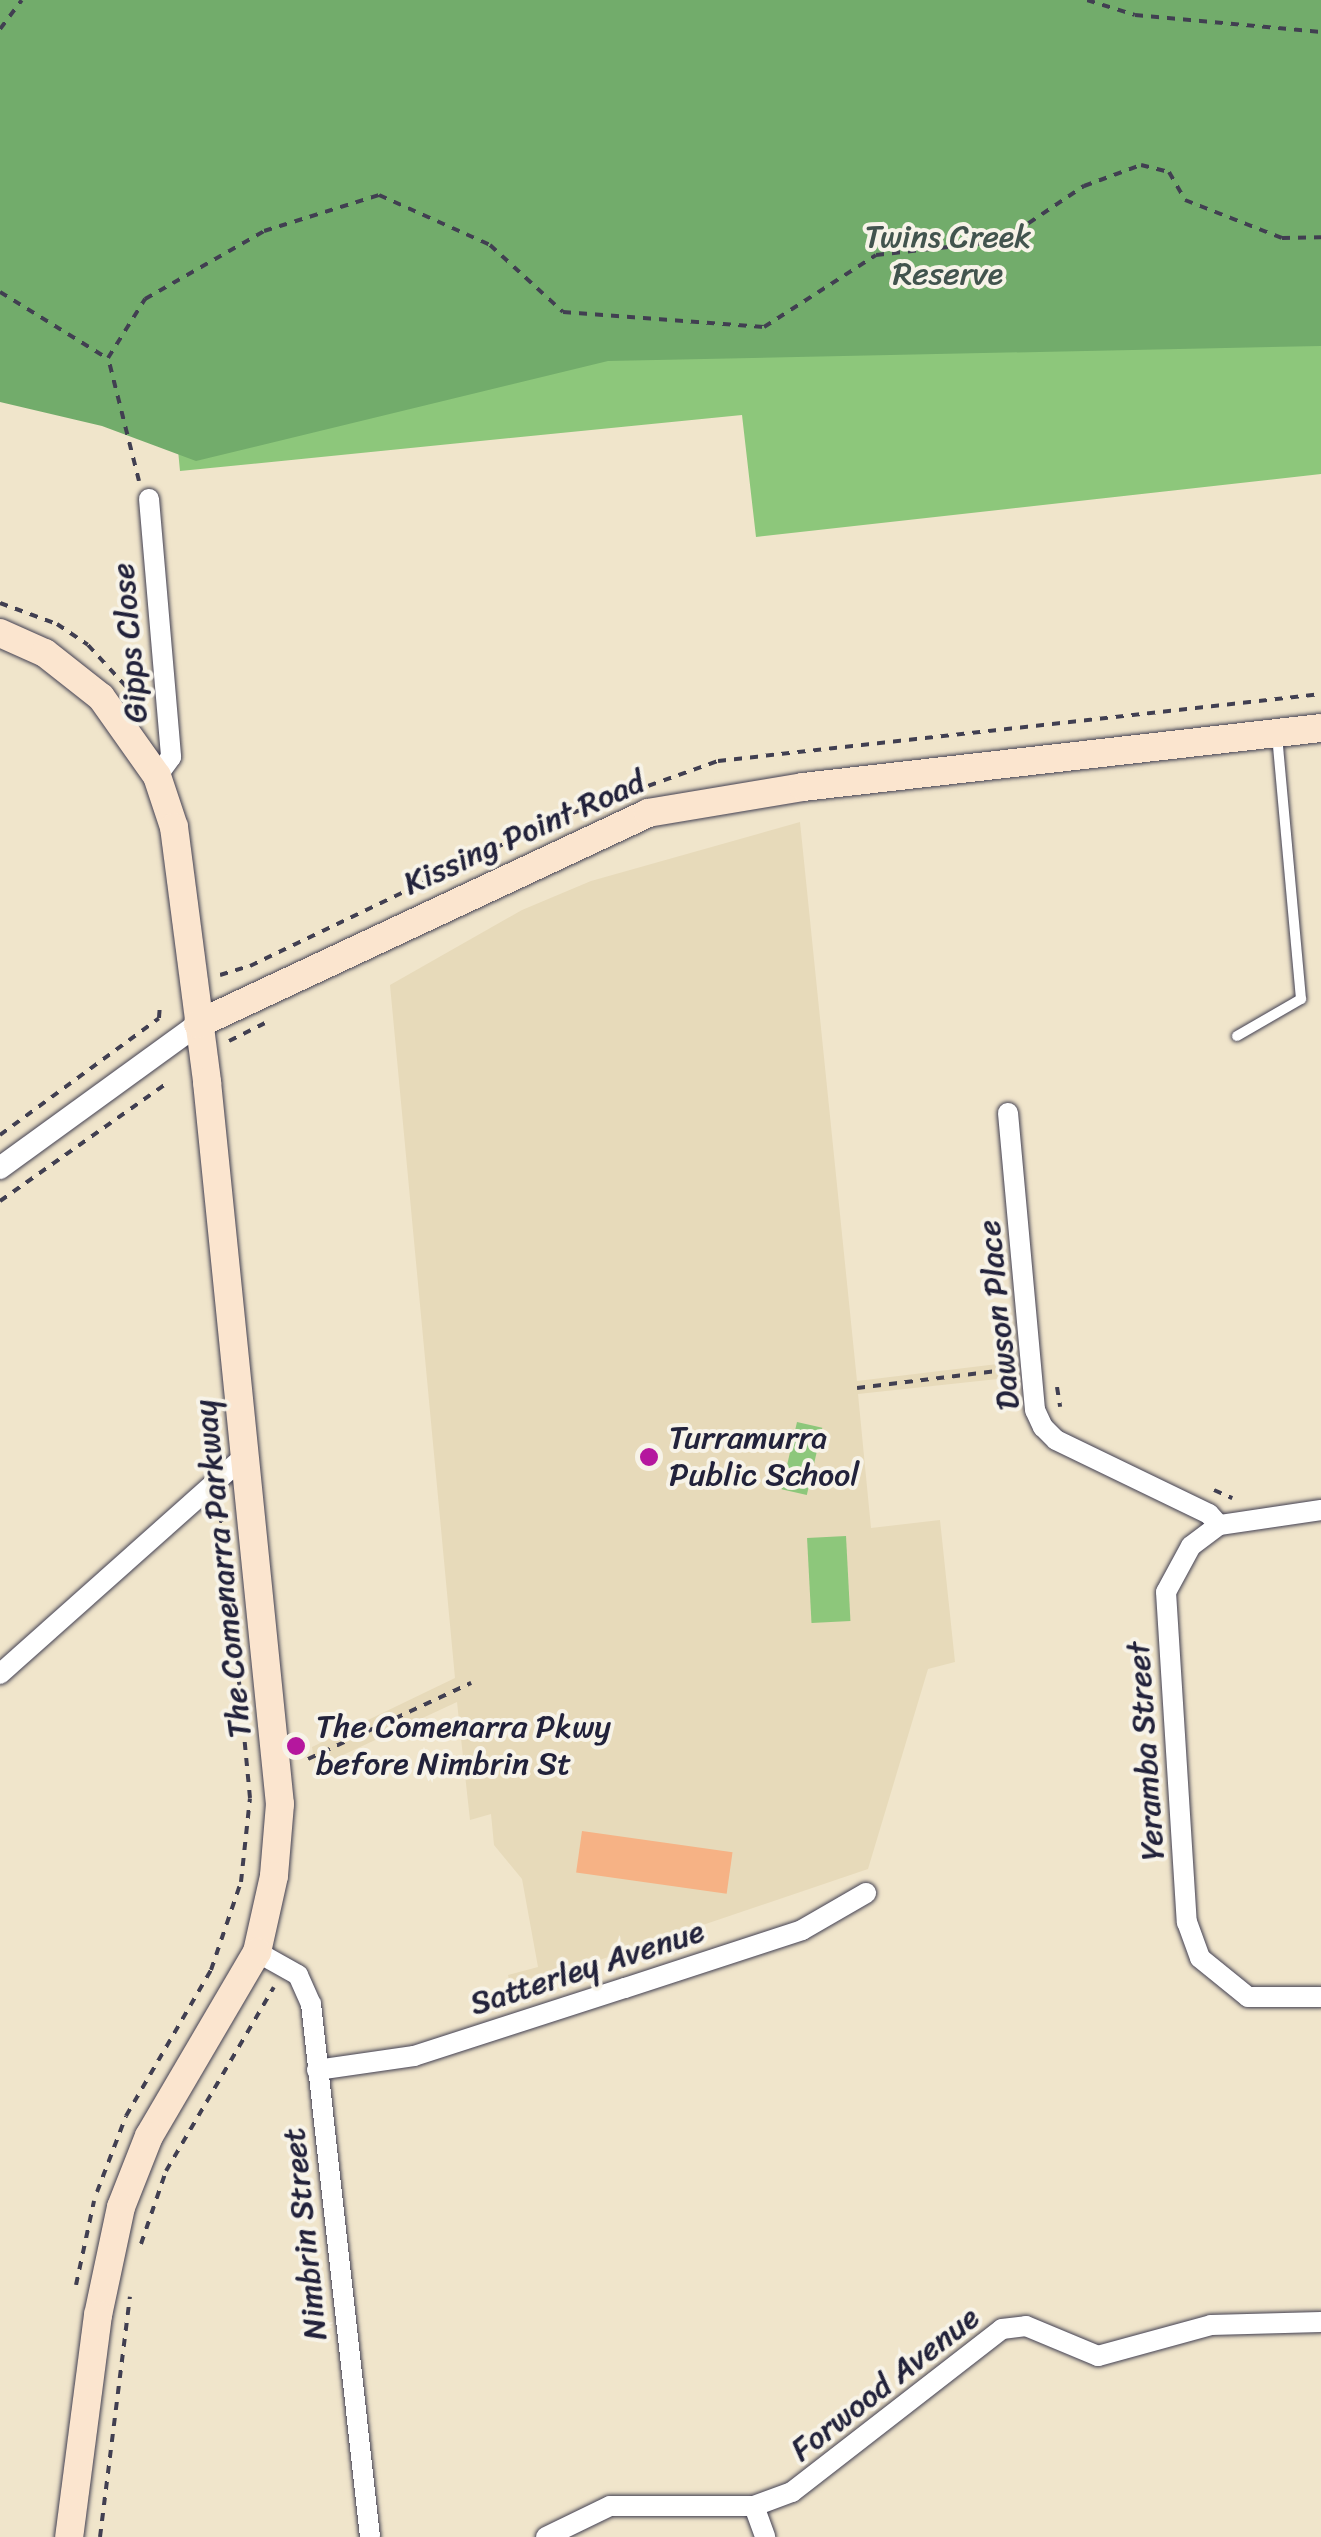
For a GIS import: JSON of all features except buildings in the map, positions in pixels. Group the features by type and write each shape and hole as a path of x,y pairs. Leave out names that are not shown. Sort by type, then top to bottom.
{"main road":[{"name":"The Comenarra Parkway","path":"0,633 45,653 83,680 124,724 157,776 174,827 246,1455 280,1804 274,1876 257,1952 149,2136 121,2207 98,2314 69,2537"},
{"name":"Kissing Point Road","path":"198,1024 648,813 803,787 1321,728"}],"street":[{"name":"Gipps Close","path":"150,500 171,757 157,776"},
{"name":"Kissing Point Road","path":"0,1168 198,1024"},
{"name":"Dawson Place","path":"1008,1113 1035,1410 1042,1427 1056,1440 1209,1514 1219,1525"},
{"path":"0,1674 246,1455"},
{"path":"1219,1525 1321,1510"},
{"name":"Yeramba Street","path":"1219,1525 1191,1546 1166,1592 1187,1922 1200,1958 1248,1998 1321,1997"},
{"name":"Satterley Avenue","path":"317,2070 414,2056 607,1994 802,1930 866,1893"},
{"name":"Nimbrin Street","path":"257,1952 288,1966 307,1988 370,2537"},
{"name":"Forwood Avenue","path":"546,2537 610,2506 754,2506 792,2492 844,2456 1002,2329 1026,2326 1098,2356 1211,2325 1321,2322"},
{"path":"754,2506 764,2537"}],"lane":[{"path":"1237,1036 1302,999 1277,732"}],"path":[{"path":"0,29 22,0"},
{"path":"1087,0 1135,16 1321,32"},
{"path":"150,500 122,426 108,358 145,299 264,230 379,195 490,246 563,312 764,328 876,255 1002,241 1084,186 1141,165 1169,172 1186,200 1282,238 1321,237"},
{"path":"0,292 108,358"},
{"path":"0,1135 160,1018 160,1003"},
{"path":"230,1041 280,1016"},
{"path":"0,1201 166,1084"},
{"path":"856,1388 1004,1370"},
{"path":"1056,1384 1062,1416"},
{"path":"1199,1483 1232,1498"},
{"path":"218,1515 226,1536"},
{"path":"75,2293 103,2174 126,2116 211,1970 241,1882 250,1798 231,1592"},
{"path":"308,1759 471,1683"},
{"path":"139,2253 166,2171 276,1983"},
{"path":"100,2537 131,2291"}],"shaded area":[{"name":"Turramurra Public School","path":"800,822 857,1381 1006,1363 1007,1378 858,1394 871,1528 940,1520 955,1662 928,1669 868,1869 511,1990 508,1975 538,1967 522,1879 494,1845 491,1814 470,1820 457,1702 315,1768 312,1747 455,1678 390,985 522,910 591,881"}],"green space":[{"name":"Twins Creek Reserve","path":"0,0 1321,0 1321,346 608,361 196,461 102,426 0,402"},
{"name":"Twins Creek Reserve","path":"135,0 1321,0 1321,474 756,537 742,415 180,471"},
{"path":"797,1422 822,1428 807,1495 781,1489"},
{"path":"846,1536 850,1621 812,1623 807,1538"}],"place":[{"name":"Turramurra Public School","path":"649,1457"},
{"name":"The Comenarra Pkwy before Nimbrin St","path":"296,1746"}]}
